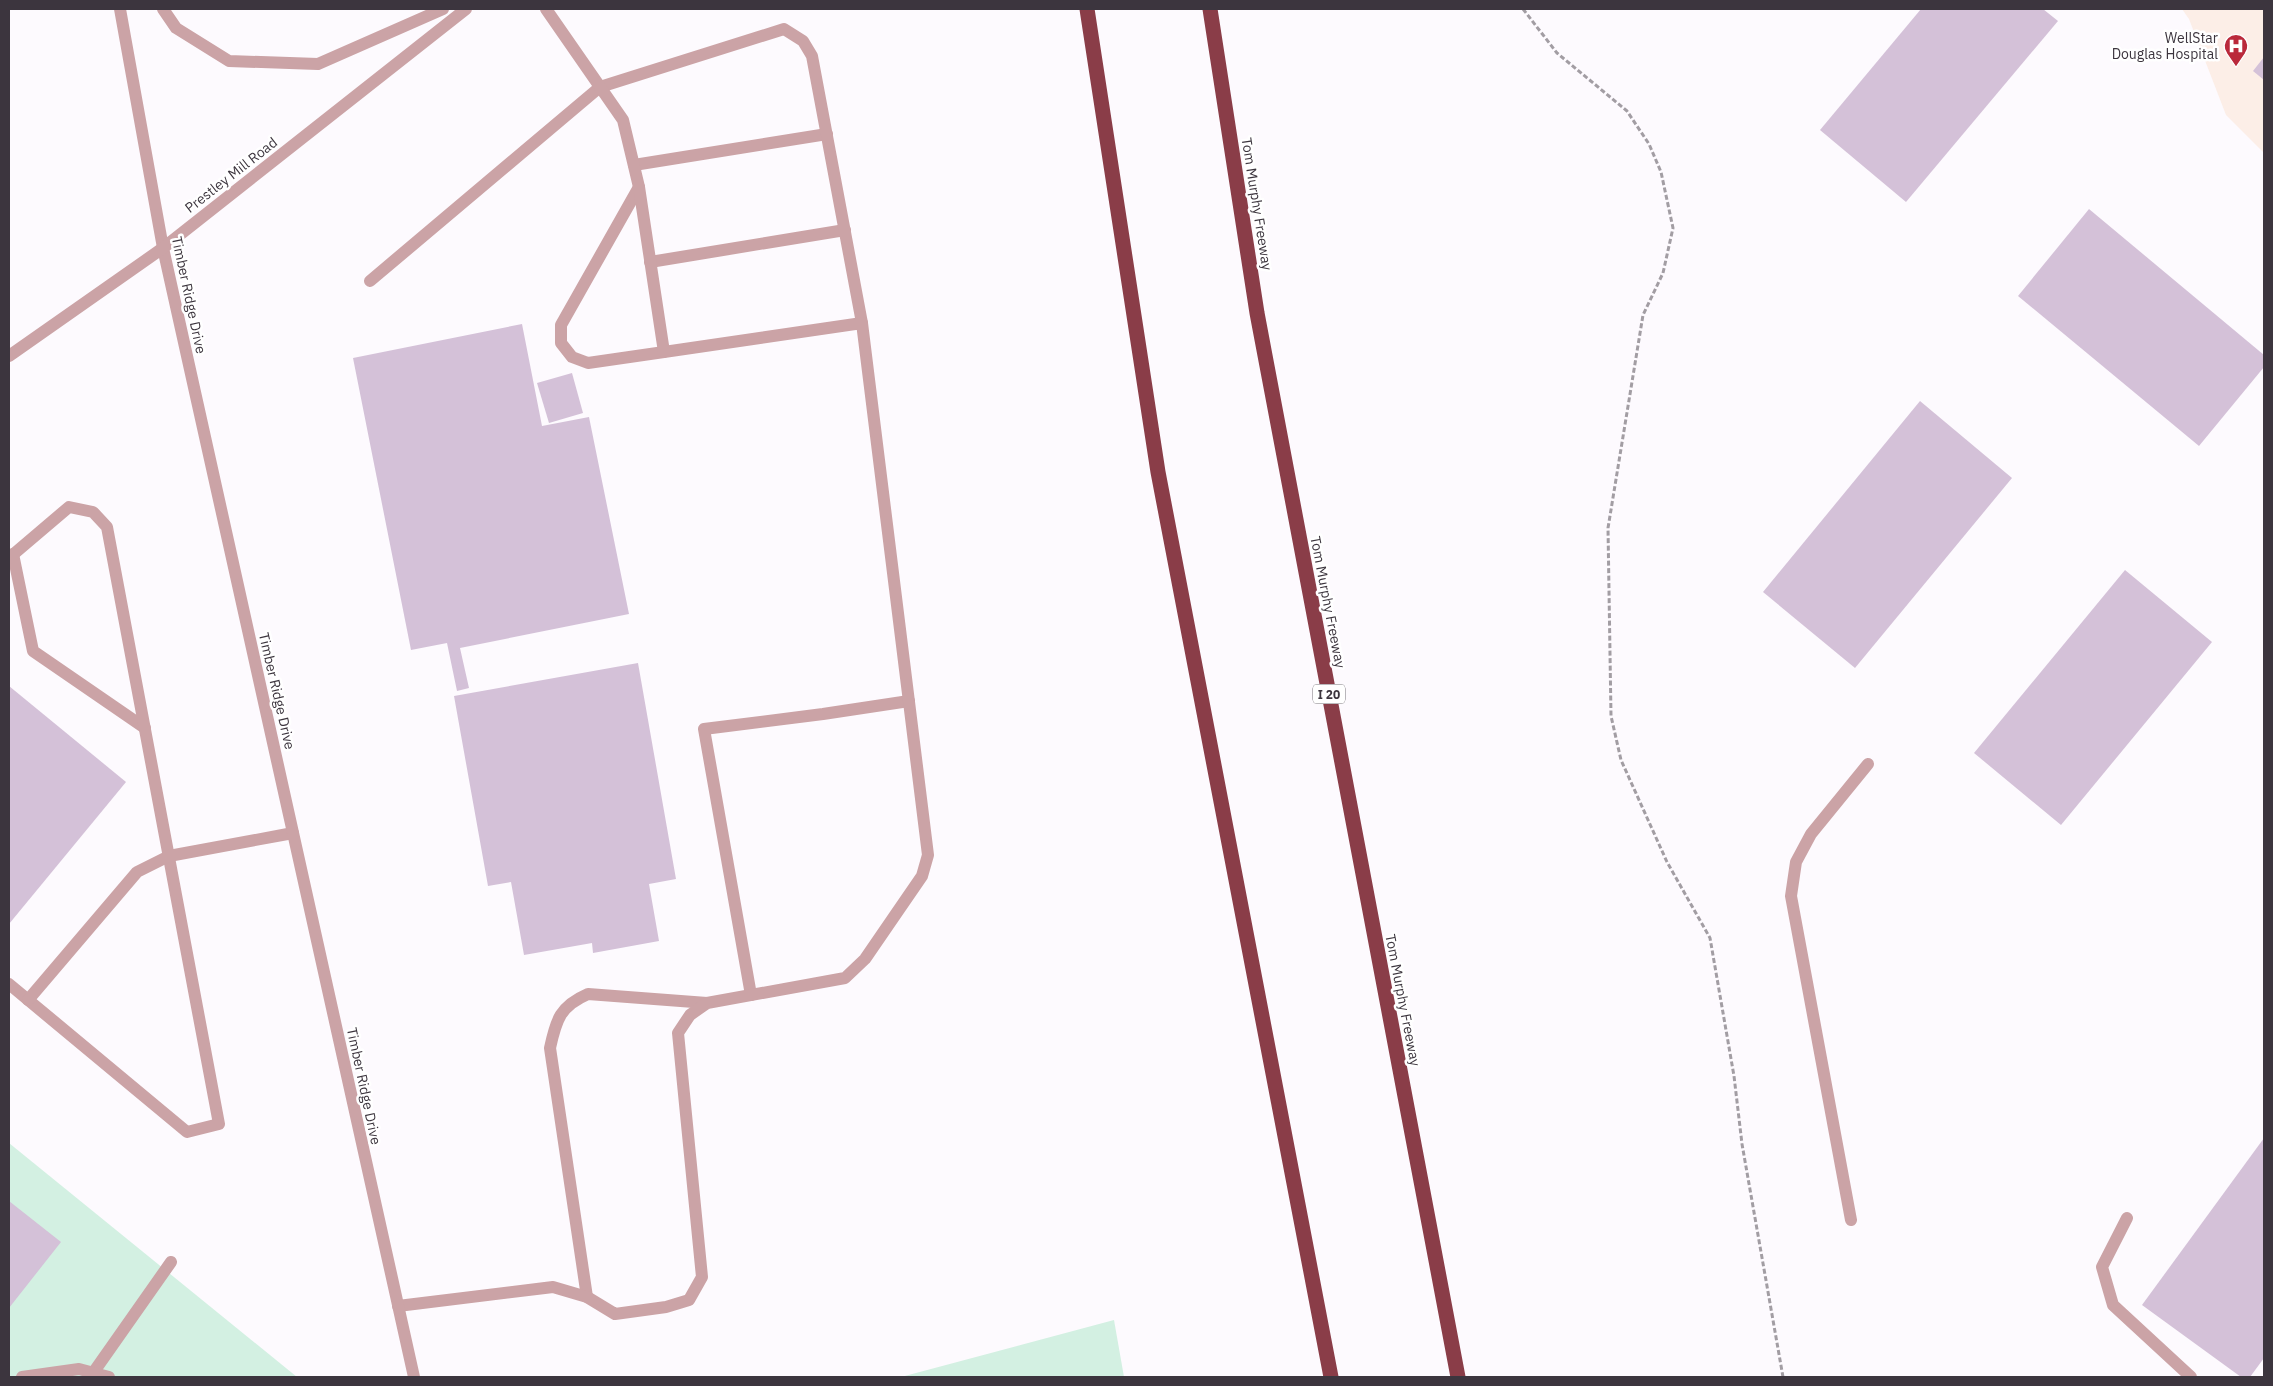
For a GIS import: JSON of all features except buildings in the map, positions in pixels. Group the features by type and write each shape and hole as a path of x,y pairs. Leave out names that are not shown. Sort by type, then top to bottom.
{"highway":[{"path":"1087,9 1158,472 1332,1377"},
{"name":"Tom Murphy Freeway","path":"1210,9 1259,323 1458,1377"}],"street":[{"name":"Timber Ridge Drive","path":"120,9 163,248 414,1377"},
{"path":"163,9 176,28 229,61 318,64 444,9"},
{"name":"Prestley Mill Road","path":"9,356 163,248 466,9"},
{"path":"546,9 623,120 639,187 664,352"},
{"path":"370,281 600,87 784,29 802,41 812,56 862,323 928,855 922,876 865,959 845,978 707,1003 588,994 572,1001 556,1022 550,1048 587,1297"},
{"path":"634,165 827,134"},
{"path":"639,187 561,325 561,343 572,357 588,363 862,323"},
{"path":"650,262 845,230"},
{"path":"9,984 187,1132 219,1124 145,728 107,527 93,512 69,507 11,556 33,651 145,728"},
{"path":"751,995 704,729 823,714 909,700"},
{"path":"1851,1220 1791,896 1796,862 1811,834 1868,764"},
{"path":"28,1000 137,872 169,856 293,833"},
{"path":"398,1306 553,1287 587,1297 615,1314 666,1307 689,1300 702,1277 678,1032 690,1015 707,1003"},
{"path":"2128,1218 2102,1267 2113,1305 2192,1377"},
{"path":"93,1373 171,1262"},
{"path":"22,1377 79,1369 109,1377"}],"path":[{"path":"1523,9 1557,53 1628,111 1649,144 1661,172 1673,228 1663,273 1643,315 1608,528 1611,716 1621,760 1667,862 1710,938 1734,1076 1742,1144 1783,1377"}],"shaded area":[{"name":"WellStar Douglas Hospital","path":"2182,9 2264,9 2264,153 2226,115 2189,19"}],"green space":[{"path":"9,1143 297,1377 9,1377"},
{"path":"1114,1320 1124,1377 901,1377"}],"place":[{"name":"WellStar Douglas Hospital","path":"2236,67"}]}
